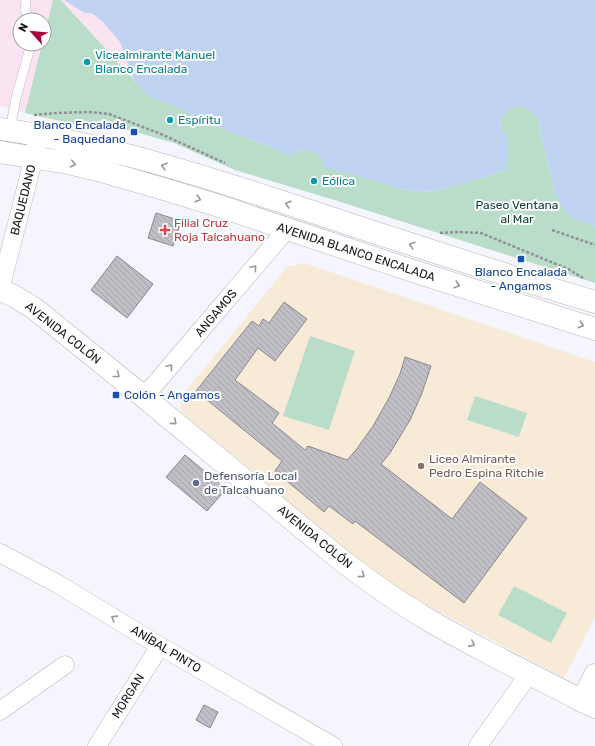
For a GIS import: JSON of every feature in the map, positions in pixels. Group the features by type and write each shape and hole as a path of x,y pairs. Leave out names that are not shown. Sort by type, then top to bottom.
{"main road":[{"name":"AVENIDA BLANCO ENCALADA","path":"5,129 38,134 97,148 207,178 449,257 595,302"},
{"name":"AVENIDA BLANCO ENCALADA","path":"0,152 68,163 133,180 216,205 410,270 595,329"},
{"name":"AVENIDA COLÓN","path":"0,290 14,296 35,309 364,578 423,617 588,704"},
{"path":"588,704 595,675"}],"street":[{"name":"BAQUEDANO","path":"0,290 34,157 38,134"},
{"name":"ANGAMOS","path":"144,397 287,229"},
{"name":"ANÍBAL PINTO","path":"0,553 58,584 326,745"},
{"name":"MORGAN","path":"97,746 160,646"},
{"path":"0,711 65,665"},
{"path":"478,746 529,674"}],"lane":[{"path":"26,0 26,12"},
{"path":"5,129 16,98 29,52"}],"path":[{"path":"552,230 595,245"}],"shaded area":[{"path":"0,0 53,0 50,12 12,12 12,52 40,52 25,113 0,106"},
{"path":"61,0 64,0 83,12 93,14 103,22 120,42 133,78 145,92"},
{"name":"Liceo Almirante Pedro Espina Ritchie","path":"304,263 595,362 595,617 564,678 411,597 348,551 181,412 180,398 287,267"}],"green space":[{"name":"Paseo Ventana al Mar","path":"53,0 61,0 145,92 153,98 170,104 228,131 292,156 295,151 304,150 312,152 319,155 324,162 401,189 428,192 458,185 506,170 506,135 500,126 501,120 505,113 510,109 523,106 537,116 554,190 563,209 573,219 595,226 595,283 235,170 174,143 111,125 74,124 25,113 40,52 52,52 52,12 50,12"},
{"path":"310,336 355,351 329,430 283,416"},
{"path":"475,396 527,413 519,437 467,420"},
{"path":"514,586 567,613 551,643 498,615"}],"water":[{"path":"64,0 595,0 595,226 573,219 563,209 554,190 537,116 523,106 510,109 505,113 501,120 500,126 506,135 508,151 506,170 458,185 428,192 401,189 324,167 321,158 309,151 295,151 292,156 228,131 170,104 153,98 145,93 133,78 120,42 103,22 93,14 83,12"}],"building":[{"name":"Filial Cruz Roja Talcahuano","path":"156,213 181,221 173,246 148,238"},
{"path":"117,256 153,284 127,318 91,290"},
{"path":"284,302 307,319 275,361 258,348 235,380 279,413 272,423 305,450 308,446 347,460 373,426 388,400 400,374 405,357 431,366 422,393 410,420 390,453 381,464 452,519 480,482 527,518 464,603 355,521 353,524 329,506 324,512 275,471 282,461 196,391 252,321 259,326 263,319 269,323"},
{"name":"Defensoría Local de Talcahuano","path":"185,455 226,489 207,511 166,477"},
{"path":"204,705 218,712 210,728 196,720"}],"place":[{"name":"Vicealmirante Manuel Blanco Encalada","path":"87,62"},
{"name":"Espíritu","path":"170,120"},
{"name":"Blanco Encalada - Baquedano","path":"134,132"},
{"name":"Eólica","path":"314,181"},
{"name":"Filial Cruz Roja Talcahuano","path":"165,230"},
{"name":"Blanco Encalada - Angamos","path":"521,259"},
{"name":"Colón - Angamos","path":"116,395"},
{"name":"Liceo Almirante Pedro Espina Ritchie","path":"421,466"},
{"name":"Defensoría Local de Talcahuano","path":"196,483"}]}
